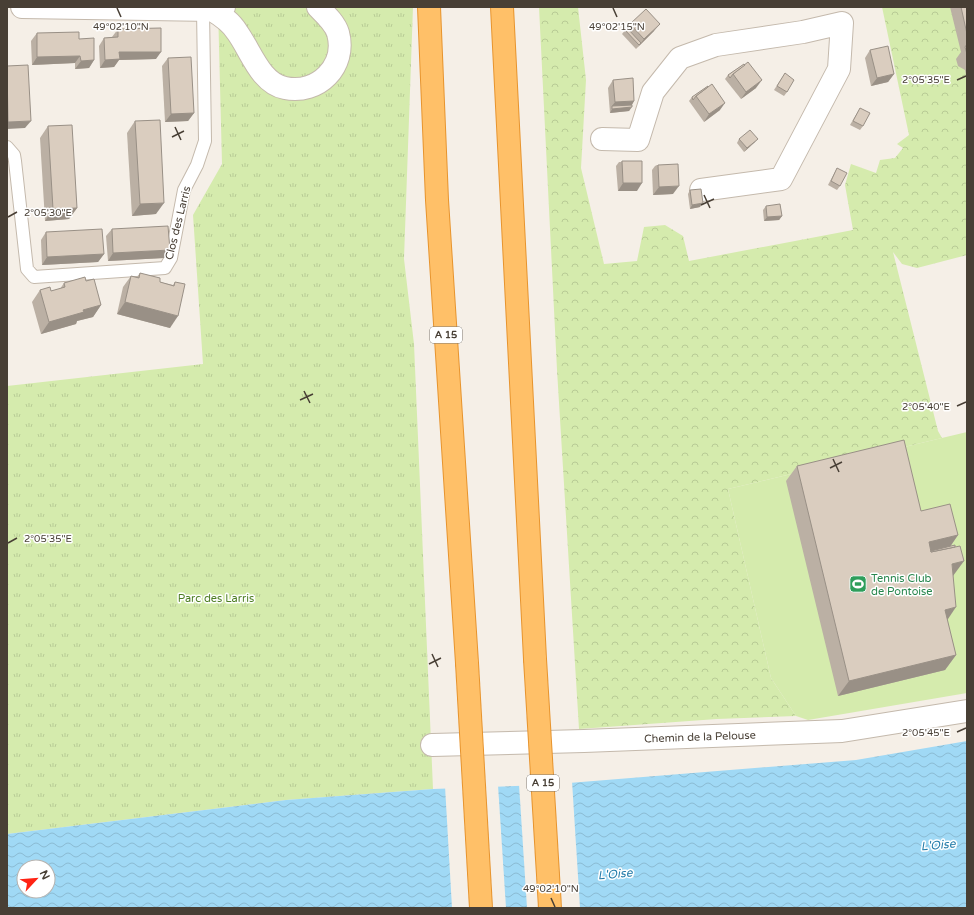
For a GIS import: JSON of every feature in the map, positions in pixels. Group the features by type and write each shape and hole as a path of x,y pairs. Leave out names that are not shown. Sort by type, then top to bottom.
{"highway":[{"name":"A 15","path":"429,7 437,200 467,663 481,908"},
{"name":"A 15","path":"502,7 535,659 550,908"}],"street":[{"path":"22,7 213,9 229,22 237,31 263,74 278,86 295,89 306,87 325,79 337,62 340,43 338,32 327,16 318,7"},
{"path":"602,139 638,140 653,92 680,58 716,45 803,32 847,15 839,69 781,179 701,190"},
{"name":"Chemin de la Pelouse","path":"432,745 584,742 842,731 967,711"}],"lane":[{"name":"Clos des Larris","path":"7,147 14,155 16,161 27,269 34,277 165,268 171,258 184,190 197,165 205,141 213,9"}],"green space":[{"name":"Parc des Larris","path":"218,7 413,7 404,259 414,344 433,789 286,800 7,834 7,386 203,364 193,215 222,164"},
{"path":"539,7 578,7 586,80 581,168 604,264 637,261 644,227 665,225 683,236 689,261 853,230 845,185 851,164 876,173 880,160 895,158 903,148 897,144 909,135 882,7 967,7 967,255 917,268 902,264 893,252 938,431 942,438 728,489 771,678 796,716 717,719 579,729 557,370"},
{"name":"Tennis Club de Pontoise","path":"967,432 967,693 808,720 796,716 771,678 728,489"}],"water":[{"name":"L'Oise","path":"967,741 967,908 7,908 7,834 286,800 433,789 544,785 856,760"}],"pier":[{"path":"572,781 580,908 527,908 519,784"},
{"path":"498,785 506,908 452,908 445,786"}],"building":[{"path":"961,7 967,7 967,34"},
{"path":"646,9 660,24 644,39 630,24"},
{"path":"161,28 161,52 119,52 120,59 105,60 104,38 118,37 118,29"},
{"path":"627,28 641,43 639,45 625,30"},
{"path":"79,32 79,39 94,38 94,60 81,61 80,56 37,57 37,33"},
{"path":"888,46 894,74 877,78 870,50"},
{"path":"191,57 194,113 171,114 168,58"},
{"path":"748,62 762,80 746,92 733,74"},
{"path":"744,64 745,65 730,78 728,75"},
{"path":"28,65 31,121 8,122 7,66"},
{"path":"785,73 794,80 787,92 777,86"},
{"path":"633,78 634,101 615,102 613,80"},
{"path":"712,84 725,103 709,114 696,96"},
{"path":"708,86 696,96 693,100 692,97"},
{"path":"632,105 632,107 612,109 612,106"},
{"path":"860,108 870,113 863,126 853,121"},
{"path":"160,120 164,203 140,204 135,121"},
{"path":"72,125 77,208 53,209 48,126"},
{"path":"750,130 758,139 747,148 739,139"},
{"path":"622,161 642,161 642,183 623,183"},
{"path":"678,164 679,186 659,187 658,165"},
{"path":"837,168 847,173 840,186 831,181"},
{"path":"701,189 703,203 692,205 690,190"},
{"path":"780,204 782,216 767,217 766,206"},
{"path":"168,226 170,250 113,253 112,229"},
{"path":"102,229 104,254 47,257 46,232"},
{"path":"140,273 160,278 160,282 174,286 175,282 185,284 178,316 125,302 131,276 139,278"},
{"path":"85,277 86,281 94,279 101,305 83,310 84,312 49,322 40,290 50,287 51,291 65,287 64,283"},
{"path":"904,440 921,511 950,504 958,535 929,542 931,552 960,546 964,561 952,564 956,607 945,610 956,655 849,681 797,466"},
{"path":"955,545 955,547 931,552 931,551"}],"place":[{"name":"Tennis Club de Pontoise","path":"858,584"}]}
